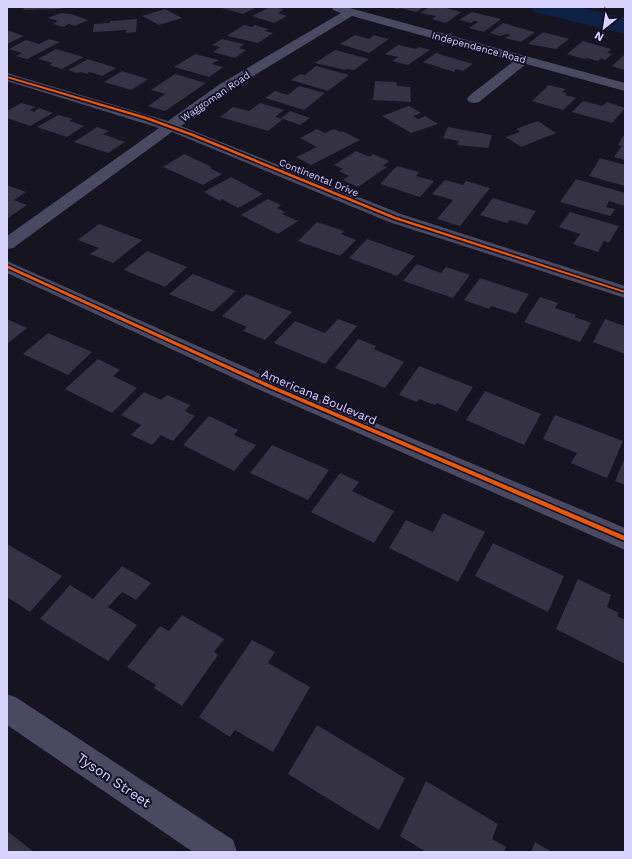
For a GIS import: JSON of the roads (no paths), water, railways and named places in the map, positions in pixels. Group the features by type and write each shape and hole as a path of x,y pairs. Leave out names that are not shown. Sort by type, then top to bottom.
{"street":[{"name":"Independence Road","path":"334,7 625,86"},
{"name":"Waggoman Road","path":"7,244 225,87 350,12"},
{"path":"474,99 524,59"},
{"name":"Continental Drive","path":"7,77 170,127 395,218 624,290"},
{"name":"Americana Boulevard","path":"7,266 268,386 625,539"},
{"name":"Tyson Street","path":"7,708 221,852"}],"waterway":[{"path":"544,7 625,26"}]}
